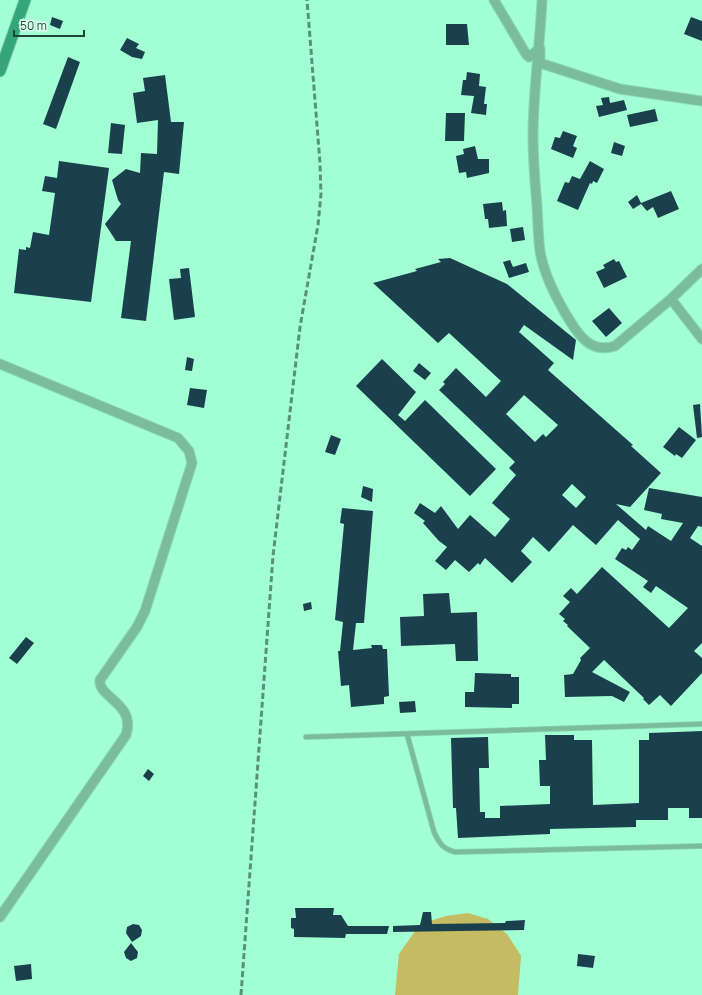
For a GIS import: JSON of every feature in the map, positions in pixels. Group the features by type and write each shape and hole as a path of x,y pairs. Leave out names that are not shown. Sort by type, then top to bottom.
{"main road":[{"path":"0,71 25,0"}],"street":[{"path":"494,0 526,54 529,57 540,48"},
{"path":"542,0 533,136 539,238 543,262 560,305 584,339 592,346 600,349 607,349 615,346 671,299 702,269"},
{"path":"540,48 540,63 607,86 631,92 702,101"},
{"path":"671,299 702,339"},
{"path":"0,364 178,438 189,451 192,463 145,612 137,627 100,680 101,688 125,712 128,725 126,735 0,917"}],"lane":[{"path":"306,737 702,724"},
{"path":"407,734 434,832 439,842 446,850 455,852 702,846"}],"shaded area":[{"path":"468,913 488,919 507,934 521,956 518,995 395,995 399,954 420,924 446,916"}],"building":[{"path":"52,17 63,21 60,29 50,25"},
{"path":"691,17 702,21 702,41 684,34"},
{"path":"446,24 467,24 469,45 446,45"},
{"path":"127,38 139,44 136,48 145,52 142,59 132,57 120,50"},
{"path":"68,57 80,62 56,129 43,124"},
{"path":"467,72 480,74 479,86 486,87 484,104 487,104 486,115 471,113 474,96 461,95 463,80 466,80"},
{"path":"165,75 171,122 184,122 179,174 164,172 146,321 121,318 131,241 116,241 105,224 121,204 118,200 112,180 126,169 140,173 141,153 157,154 158,120 137,123 133,93 145,91 143,78"},
{"path":"609,97 610,103 624,100 627,110 599,117 596,106 603,105 601,98"},
{"path":"655,109 658,121 630,127 627,115"},
{"path":"446,113 465,113 464,141 445,141"},
{"path":"111,123 125,125 122,154 108,153"},
{"path":"563,131 577,136 573,146 577,148 573,158 551,149 555,137 560,138"},
{"path":"614,142 625,146 622,156 611,153"},
{"path":"475,146 478,159 489,159 489,173 467,178 466,172 459,173 456,156 464,154 463,149"},
{"path":"59,161 109,168 91,302 14,293 19,249 26,250 26,247 30,248 33,232 49,235 55,193 42,191 45,176 57,178"},
{"path":"590,161 604,169 597,183 593,181 592,184 590,183 578,210 557,201 565,182 569,183 572,176 580,179"},
{"path":"671,191 679,209 658,218 653,207 647,211 641,204 633,209 628,202 637,195 641,203"},
{"path":"502,202 503,211 506,210 507,226 489,228 488,219 485,219 483,204"},
{"path":"523,227 525,240 512,242 510,229"},
{"path":"450,258 507,284 576,340 573,360 524,325 519,332 554,363 548,370 633,445 631,446 661,473 630,507 616,504 646,530 648,526 671,541 683,523 661,519 662,514 644,510 649,488 702,497 702,527 698,526 690,538 702,546 702,643 694,651 702,658 702,673 671,706 660,695 649,705 643,699 644,698 604,660 592,672 630,692 624,702 612,696 565,697 564,675 573,674 581,660 580,658 590,648 567,626 568,625 563,621 565,619 559,614 570,602 563,596 571,588 577,594 602,567 669,628 688,608 656,586 651,593 643,587 648,581 615,559 622,548 626,550 628,547 632,550 640,539 618,520 596,545 573,525 549,552 533,537 521,551 532,562 512,583 485,558 480,565 478,563 469,572 455,560 446,570 435,561 447,547 439,541 423,523 425,521 414,513 420,503 435,513 441,506 458,529 470,515 495,537 510,519 492,503 516,475 509,468 515,462 439,390 445,384 443,382 456,368 486,397 501,381 449,333 438,343 373,283 417,271 415,269 441,262 438,259","holes":["524,395 558,425 546,437 543,434 535,442 506,414","572,484 586,497 576,508 562,495"]},
{"path":"614,259 616,262 619,261 627,277 604,288 596,272 605,268 603,265"},
{"path":"510,260 513,267 526,263 529,272 509,278 503,262"},
{"path":"189,268 195,317 174,320 169,279 181,278 180,269"},
{"path":"609,308 622,323 606,337 592,321"},
{"path":"187,357 194,359 192,371 185,370"},
{"path":"382,359 416,392 398,415 405,421 425,400 496,469 470,496 356,386"},
{"path":"419,363 431,373 425,380 413,371"},
{"path":"190,388 207,390 204,408 187,405"},
{"path":"700,404 702,437 697,438 693,405"},
{"path":"679,427 696,440 682,458 676,454 675,456 663,447"},
{"path":"331,435 341,439 335,455 325,452"},
{"path":"363,486 373,489 372,502 361,497"},
{"path":"342,508 373,511 364,623 356,623 353,650 372,648 371,645 382,645 383,649 387,649 389,696 384,697 384,704 351,707 349,685 341,686 338,651 340,651 343,622 335,620 344,524 340,523"},
{"path":"449,593 451,613 477,612 478,661 456,661 455,644 401,646 400,617 424,616 423,594"},
{"path":"311,602 312,609 304,611 303,604"},
{"path":"26,637 34,643 17,664 9,658"},
{"path":"475,673 511,674 511,677 519,677 519,704 512,704 512,708 465,707 465,692 474,692"},
{"path":"415,701 416,712 400,713 399,702"},
{"path":"702,731 702,818 689,818 689,808 668,808 668,820 636,820 636,827 550,829 550,834 458,838 456,808 453,808 451,738 488,737 489,768 479,768 480,812 485,812 485,818 500,818 500,806 550,804 550,786 540,786 539,760 546,760 545,735 574,735 574,740 592,740 593,805 639,803 639,740 649,740 649,733"},
{"path":"148,769 154,774 149,781 143,776"},
{"path":"295,908 334,908 333,915 341,915 348,926 389,926 387,934 346,934 345,938 294,937 294,929 291,928 291,918 296,918"},
{"path":"423,912 431,912 432,924 505,923 506,921 525,920 524,930 393,932 393,926 420,925"},
{"path":"133,924 139,925 142,930 141,936 132,942 126,933 127,927"},
{"path":"131,943 138,952 137,958 131,961 126,958 124,952"},
{"path":"578,954 595,956 593,968 577,966"},
{"path":"31,964 32,979 16,981 14,966"}],"railway":[{"path":"241,995 273,556 300,327 318,225 321,194 320,163 307,0"}]}
